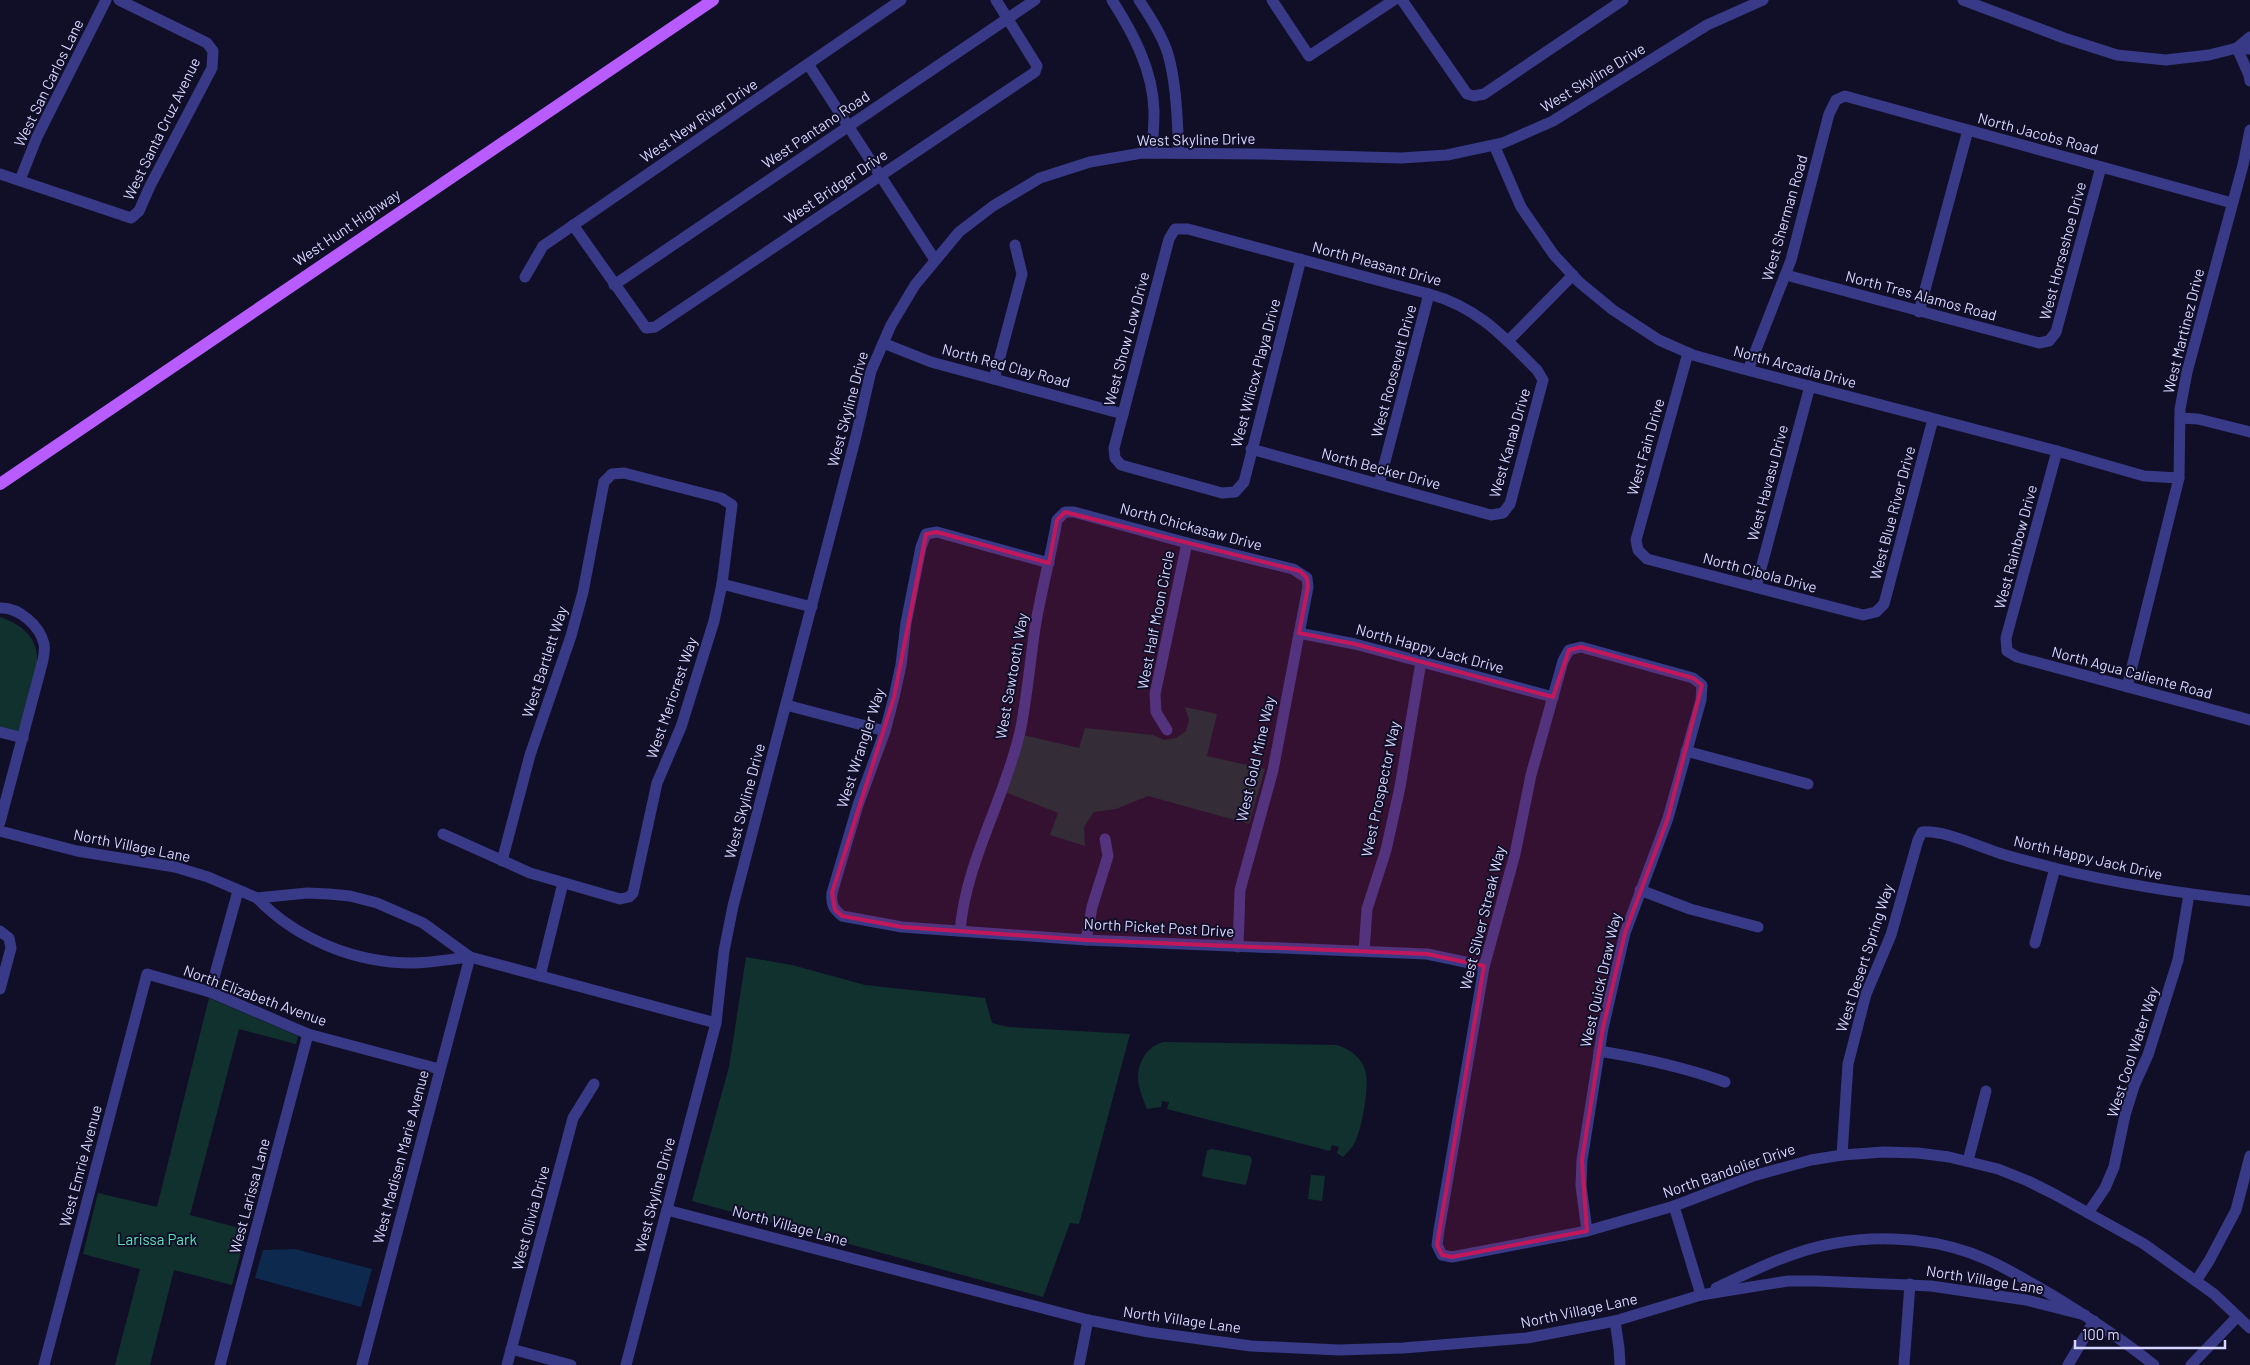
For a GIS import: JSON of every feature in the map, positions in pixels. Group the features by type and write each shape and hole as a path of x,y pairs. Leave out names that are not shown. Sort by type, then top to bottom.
{"main road":[{"name":"West Hunt Highway","path":"0,484 712,0"}],"street":[{"name":"West San Carlos Lane","path":"20,180 36,137 106,0"},
{"name":"West Santa Cruz Avenue","path":"20,180 131,218 140,211 150,186 212,68 213,51 207,43 119,0"},
{"name":"West New River Drive","path":"525,277 544,246 902,0"},
{"path":"996,0 1008,18"},
{"name":"West Pantano Road","path":"614,285 1035,0"},
{"path":"1112,0 1127,23 1140,50 1150,81 1154,110 1152,153"},
{"path":"1139,0 1157,30 1168,54 1175,94 1179,153"},
{"path":"1272,0 1309,56 1394,0"},
{"path":"1402,0 1467,94 1474,96 1484,94 1622,0"},
{"name":"West Skyline Drive","path":"626,1365 716,1023 727,931 812,607 871,371 890,325 915,285 935,260 959,232 993,206 1040,178 1090,162 1142,153 1402,158 1447,155 1494,145 1553,121 1738,4 1763,0"},
{"path":"1963,0 2064,38 2117,55 2166,60 2209,55 2237,48 2250,49"},
{"name":"West Bridger Drive","path":"614,285 646,328 655,327 1035,72 1037,66 1008,18"},
{"path":"2237,48 2250,37"},
{"path":"2237,48 2250,81"},
{"path":"808,64 935,260"},
{"name":"North Jacobs Road","path":"1836,100 1845,96 2232,203"},
{"name":"West Sherman Road","path":"1748,370 1786,275 1829,114 1836,100"},
{"path":"1919,312 1968,130"},
{"name":"West Martinez Drive","path":"2127,687 2180,478 2180,418 2187,372 2249,137"},
{"name":"North Arcadia Drive","path":"1494,145 1521,207 1554,255 1573,275 1613,310 1659,340 1688,353 1748,370 2057,451 2144,476 2180,478"},
{"name":"West Horseshoe Drive","path":"2048,341 2056,332 2101,167"},
{"path":"0,174 20,180"},
{"path":"573,225 614,285"},
{"name":"North Pleasant Drive","path":"1176,230 1188,229 1448,299 1475,312 1508,341 1537,370 1543,380"},
{"name":"West Show Low Drive","path":"1176,230 1169,239 1114,448 1115,458 1121,465 1130,468 1222,493 1235,492"},
{"path":"994,379 1022,274 1015,245"},
{"name":"West Wilcox Playa Drive","path":"1235,492 1244,482 1301,259"},
{"path":"1508,341 1573,275"},
{"name":"North Tres Alamos Road","path":"1786,275 2039,343 2048,341"},
{"name":"West Roosevelt Drive","path":"1379,484 1429,294"},
{"name":"North Red Clay Road","path":"883,343 931,362 1123,414"},
{"name":"West Fain Drive","path":"1638,550 1636,540 1688,353"},
{"name":"West Kanab Drive","path":"1503,513 1510,504 1543,380"},
{"name":"West Havasu Drive","path":"1756,587 1810,386"},
{"path":"2180,418 2198,419 2250,432"},
{"name":"West Blue River Drive","path":"1876,612 1884,604 1933,419"},
{"name":"North Becker Drive","path":"1251,449 1491,515 1503,513"},
{"name":"West Rainbow Drive","path":"2008,651 2006,638 2057,451"},
{"name":"West Mericrest Way","path":"564,883 620,900 629,897 633,893 657,783 681,726 714,621 722,584 732,505 721,498 624,473 612,474"},
{"name":"West Bartlett Way","path":"502,861 530,755 571,636 583,592 604,482 612,474"},
{"name":"North Chickasaw Drive","path":"1065,512 1074,512 1187,543 1293,569 1300,571 1307,578"},
{"name":"West Sawtooth Way","path":"960,931 961,916 977,853 1020,733 1036,626 1057,520 1065,512"},
{"name":"West Wrangler Way","path":"835,910 831,905 832,893 858,805 885,731 901,664 906,623 921,547 926,534 937,532 1049,563"},
{"name":"West Half Moon Circle","path":"1168,730 1156,712 1155,694 1187,543"},
{"name":"North Cibola Drive","path":"1638,550 1647,559 1863,615 1876,612"},
{"name":"West Gold Mine Way","path":"1238,947 1240,890 1273,770 1308,588 1307,578"},
{"path":"722,584 812,607"},
{"path":"0,608 18,612 30,621 39,633 44,645 43,660 0,822"},
{"name":"North Happy Jack Drive","path":"1299,633 1355,644 1553,697"},
{"name":"West Quick Draw Way","path":"1569,650 1581,647 1693,678 1702,685 1701,700 1668,818 1640,890 1623,942 1599,1051 1582,1160 1581,1186 1587,1231"},
{"name":"West Silver Streak Way","path":"1442,1255 1437,1245 1439,1230 1484,966 1515,854 1531,775 1563,661 1569,650"},
{"name":"North Agua Caliente Road","path":"2008,651 2017,657 2250,720"},
{"name":"West Prospector Way","path":"1364,952 1367,909 1386,850 1400,787 1422,662"},
{"path":"786,705 885,731"},
{"path":"0,732 22,738"},
{"path":"1686,751 1808,784"},
{"name":"North Village Lane","path":"0,831 77,851 175,867 208,877 256,898 268,910 304,934 357,955 414,963 470,956"},
{"name":"North Happy Jack Drive","path":"1922,832 1942,834 2009,856 2137,886 2250,901"},
{"name":"West Desert Spring Way","path":"1842,1155 1850,1056 1866,994 1891,935 1918,840 1922,832"},
{"path":"443,834 530,873 564,883 540,976"},
{"path":"1086,940 1092,907 1108,856 1105,839"},
{"path":"2034,943 2054,868"},
{"path":"1640,890 1690,909 1758,928"},
{"path":"210,992 238,891"},
{"name":"North Village Lane","path":"256,898 307,893 350,896 377,903 423,923 470,956 716,1023"},
{"name":"West Cool Water Way","path":"2088,1213 2105,1188 2114,1167 2125,1115 2134,1086 2148,1055 2178,960 2189,894"},
{"name":"North Picket Post Drive","path":"835,910 842,916 902,927 1086,940 1427,954 1484,966"},
{"path":"0,931 9,938 11,948 0,990"},
{"name":"West Madisen Marie Avenue","path":"362,1365 470,956"},
{"name":"North Elizabeth Avenue","path":"147,974 210,992 308,1034 439,1069"},
{"name":"West Emrie Avenue","path":"44,1365 147,974"},
{"name":"West Larissa Lane","path":"220,1365 308,1034"},
{"path":"1599,1051 1650,1059 1725,1082"},
{"name":"West Olivia Drive","path":"507,1365 573,1118 594,1084"},
{"path":"1968,1161 1986,1091"},
{"name":"North Bandolier Drive","path":"1442,1255 1452,1257 1587,1231 1674,1206 1775,1169 1842,1155 1884,1152 1918,1153 1968,1161 1998,1169 2028,1181 2144,1244 2196,1281 2250,1328"},
{"path":"2196,1281 2209,1261 2236,1210 2250,1156"},
{"path":"1674,1206 1701,1295"},
{"name":"North Village Lane","path":"667,1210 1088,1320 1200,1340 1251,1346 1340,1350 1403,1348 1527,1338 1615,1321 1701,1295 1788,1281 1910,1284 2008,1297 2090,1318"},
{"name":"North Village Lane","path":"1701,1295 1750,1272 1808,1249 1836,1242 1885,1239 1941,1245 1986,1259 2012,1271 2124,1340 2154,1365"},
{"path":"1904,1365 1910,1284"},
{"path":"2191,1365 2237,1316"},
{"path":"2068,1365 2090,1318"},
{"path":"1079,1365 1088,1320"},
{"path":"1615,1321 1620,1348 1620,1365"},
{"path":"511,1349 571,1365"}],"highlighted area":[{"path":"1065,512 1300,571 1307,578 1308,587 1299,633 1355,644 1553,697 1569,650 1581,647 1693,678 1702,685 1668,818 1625,933 1603,1028 1582,1160 1587,1231 1452,1257 1442,1255 1437,1245 1484,966 1427,954 1086,940 902,927 842,916 835,910 832,893 894,697 926,534 937,532 1049,563 1057,520"}],"green space":[{"path":"0,617 19,626 31,638 36,651 37,666 34,682 18,734 0,728"},
{"path":"1185,707 1217,714 1207,756 1265,769 1249,824 1148,796 1116,809 1094,812 1084,827 1085,846 1050,835 1058,813 1005,792 1023,735 1079,748 1085,728 1153,735 1164,740 1176,738 1186,731 1189,720"},
{"path":"746,957 792,965 865,985 985,998 992,1023 1008,1027 1130,1034 1079,1224 1070,1223 1043,1297 692,1201 729,1067"},
{"name":"Larissa Park","path":"209,998 298,1036 296,1044 239,1029 190,1215 247,1230 232,1285 174,1270 150,1365 115,1365 140,1269 83,1254 98,1193 157,1207"},
{"path":"1164,1042 1337,1045 1346,1049 1361,1061 1365,1070 1367,1085 1360,1127 1355,1142 1343,1157 1337,1153 1339,1147 1332,1145 1330,1151 1167,1109 1169,1102 1162,1101 1161,1107 1147,1109 1139,1086 1140,1065 1143,1058 1152,1048"},
{"path":"1211,1149 1250,1156 1252,1160 1246,1185 1204,1177 1202,1175 1207,1151"},
{"path":"1311,1175 1325,1176 1322,1201 1308,1199"}],"water":[{"path":"295,1249 372,1269 361,1307 255,1278 263,1250"}]}
